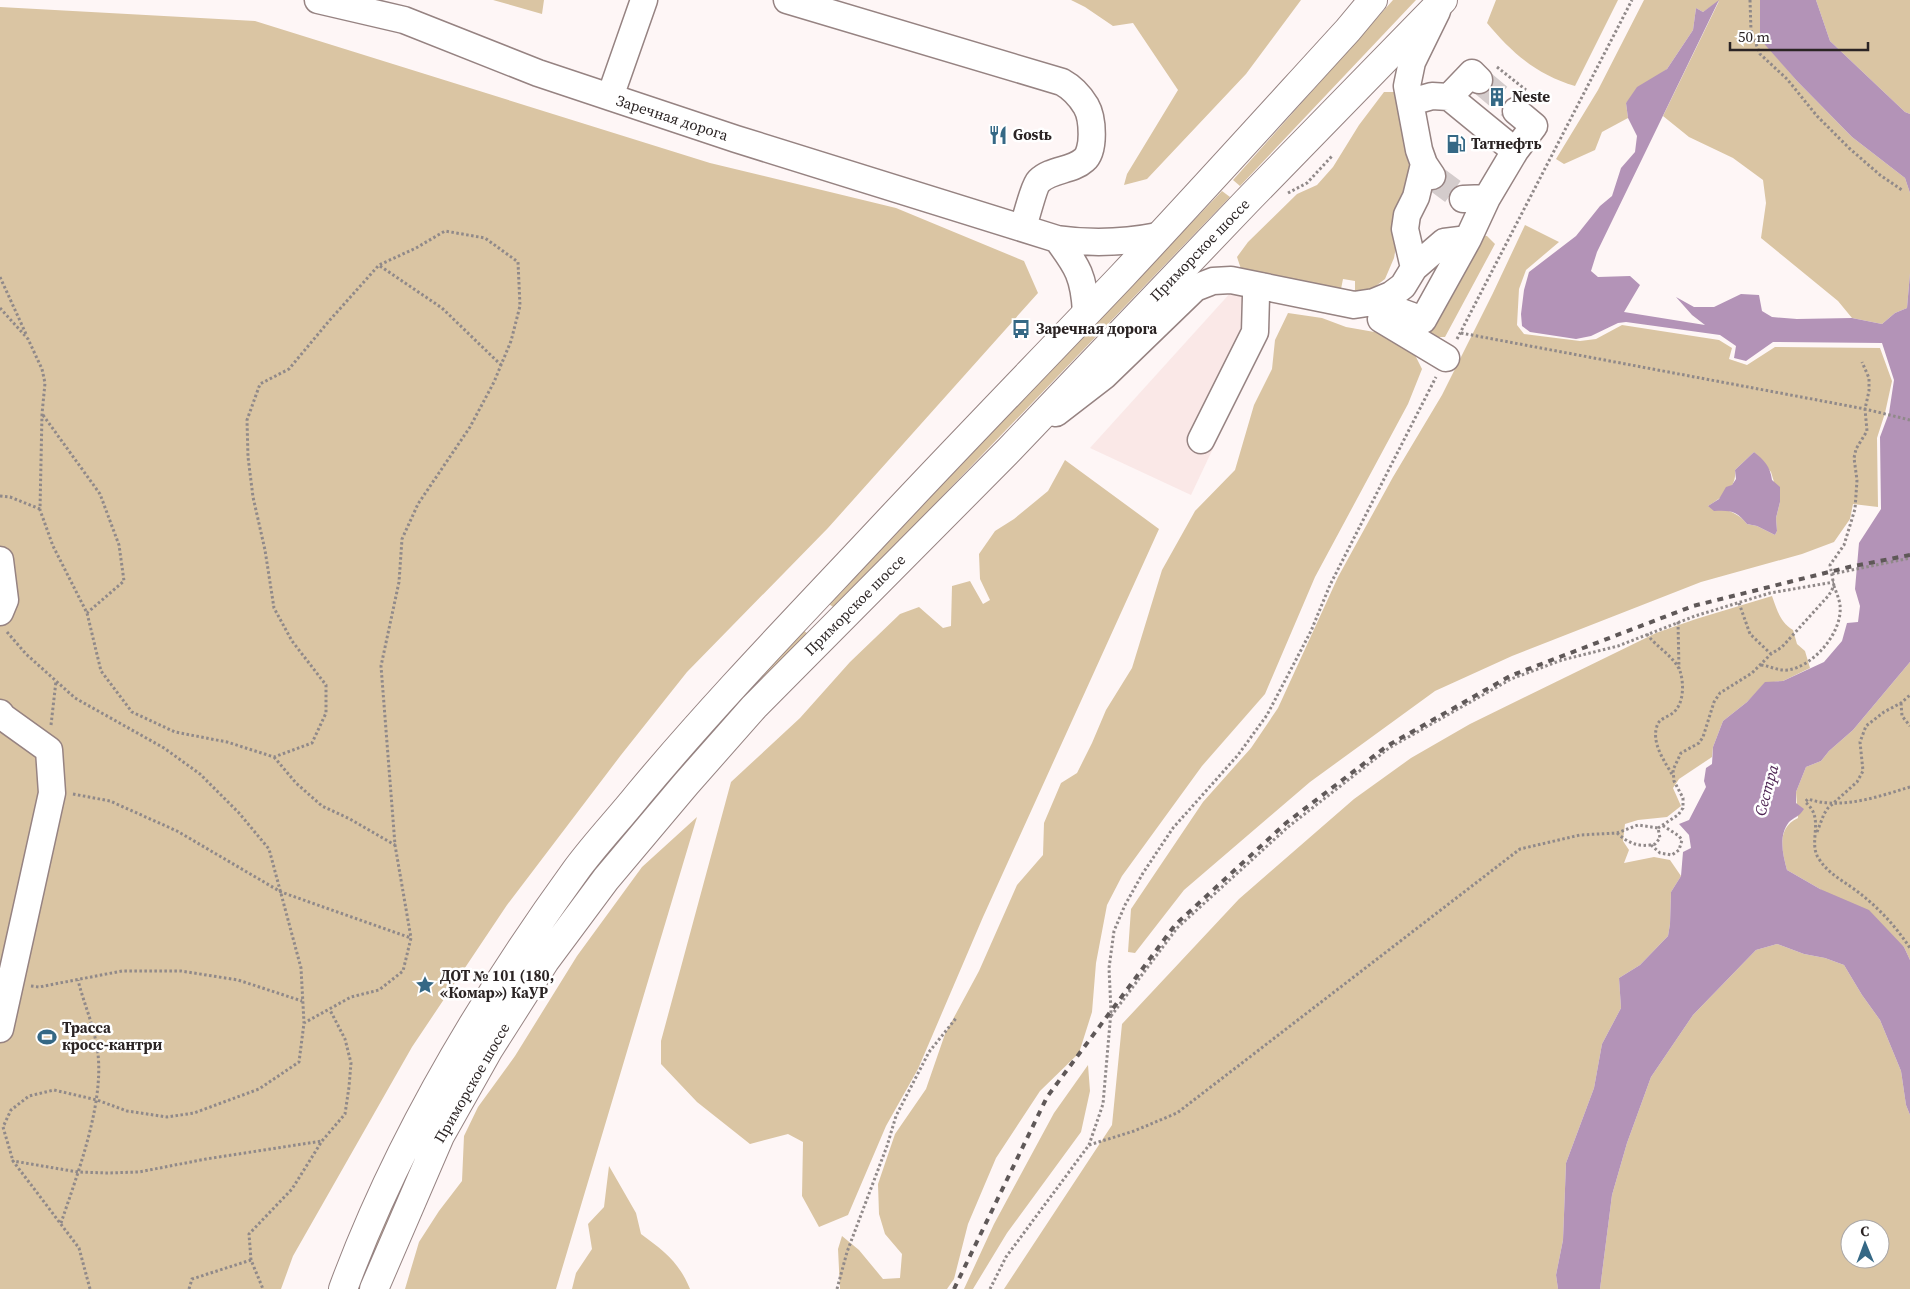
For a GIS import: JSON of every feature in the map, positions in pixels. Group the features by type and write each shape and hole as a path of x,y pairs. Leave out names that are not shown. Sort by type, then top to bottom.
{"highway":[{"name":"Приморское шоссе","path":"343,1289 376,1206 411,1132 468,1034 524,945 578,867 728,691 1158,236 1348,30 1373,0"},
{"name":"Приморское шоссе","path":"374,1289 440,1136 489,1049 545,961 606,880 686,784 754,708 1009,450 1442,1"},
{"path":"806,608 830,631"}],"street":[{"name":"Заречная дорога","path":"318,0 404,20 538,73 736,139 1057,239 1086,243 1110,243 1131,242 1158,236"},
{"path":"610,97 644,0"},
{"path":"788,0 1062,82 1073,88 1087,108 1092,143 1090,153 1083,162 1046,176 1038,182 1023,227"},
{"path":"1414,268 1405,229 1407,215 1428,170 1419,150 1406,86 1412,62 1442,1"},
{"path":"1450,97 1476,77"},
{"path":"1410,102 1432,96 1450,97 1515,151"},
{"path":"1009,450 1104,376 1195,288 1213,280 1231,280 1364,303 1423,320 1468,239 1475,198 1534,126 1524,103"},
{"path":"1057,239 1082,278 1086,312"},
{"path":"1364,303 1391,295 1403,286 1414,268 1444,242 1468,239"},
{"path":"1201,440 1255,332 1256,296 1261,286"},
{"path":"1364,303 1446,358"},
{"path":"0,560 4,600 3,621"},
{"path":"0,713 49,750 52,793 0,1029"}],"path":[{"path":"990,1289 1006,1257 1090,1144 1103,1104 1111,1016 1109,968 1114,931 1125,905 1143,873 1173,828 1238,755 1267,715 1312,631 1330,585 1632,0"},
{"path":"1750,0 1751,30 1760,54 1787,79 1817,116 1850,148 1880,175 1902,190"},
{"path":"1476,77 1487,59 1524,103"},
{"path":"274,757 312,742 326,713 326,685 292,641 274,608 265,550 253,497 248,457 248,420 260,384 288,369 379,265 416,248 445,231 485,238 518,262 520,306 511,341 494,382 470,427 418,504 402,539 399,582 381,666 395,844 411,938 403,971 379,990 351,997 304,1023"},
{"path":"379,265 442,308 501,365"},
{"path":"0,278 42,369 45,383 42,414 40,510 53,546 86,613 101,671 132,712 175,732 227,742 274,757 296,783 322,806 395,844"},
{"path":"0,308 28,339"},
{"path":"1461,333 1865,409 1910,420"},
{"path":"1760,665 1784,670 1792,669 1819,654 1831,639 1838,622 1840,605 1831,563 1844,545 1855,509 1857,480 1854,458 1856,448 1867,431 1865,409 1870,391 1869,378 1862,362"},
{"path":"42,414 100,494 119,545 124,581 86,613"},
{"path":"0,496 10,497 40,510"},
{"path":"1832,574 1910,558"},
{"path":"1111,1016 1176,928 1288,827 1389,748 1511,679 1562,660 1618,646 1678,622 1770,593 1834,584"},
{"path":"1673,776 1677,757 1699,743 1703,737 1714,702 1720,693 1744,678 1771,654 1782,648 1829,595 1834,584"},
{"path":"1739,603 1750,634 1771,654"},
{"path":"3,621 26,654 75,698 164,748 200,774 239,813 269,848 300,968 304,1023 299,1062 259,1089 194,1113 167,1117 127,1111 97,1100 54,1090 29,1096 11,1110 3,1127 13,1160 79,1248 90,1289"},
{"path":"1658,828 1678,815 1684,808 1684,798 1658,746 1656,735 1660,720 1675,711 1681,702 1682,683 1679,670 1678,622"},
{"path":"1647,634 1679,670"},
{"path":"49,750 56,681"},
{"path":"1816,835 1824,814 1832,803 1857,782 1863,771 1860,742 1866,726 1884,712 1902,703 1910,695"},
{"path":"1902,703 1902,716 1910,726"},
{"path":"1910,787 1866,800 1832,803 1808,799 1806,802 1813,808 1816,856 1826,869 1875,906 1899,932 1910,948"},
{"path":"52,793 81,795 110,801 177,831 280,892 411,938"},
{"path":"1651,845 1660,853 1672,855 1679,850 1682,840 1662,824"},
{"path":"1090,1144 1134,1132 1177,1113 1520,849 1580,835 1617,833 1638,825 1658,828"},
{"path":"1617,833 1628,843 1651,845 1655,844 1660,838 1658,828"},
{"path":"10,985 39,987 122,971 182,971 238,980 302,1001"},
{"path":"61,1224 78,1172 97,1100 99,1071 96,1042 78,980"},
{"path":"263,1289 251,1260 249,1234 292,1189 322,1141 345,1114 350,1088 351,1063 344,1039 330,1010"},
{"path":"837,1289 847,1252 881,1164 896,1116 929,1052 957,1017"},
{"path":"13,1160 78,1172 139,1172 206,1159 322,1141"},
{"path":"189,1289 192,1279 251,1260"}],"shaded area":[{"path":"493,0 544,0 542,14"},
{"path":"1071,0 1301,0 1246,74 1147,179 1124,185 1127,174 1178,90 1133,23 1113,26"},
{"path":"1393,0 1416,0 1240,186 1233,180"},
{"path":"1496,0 1618,0 1575,86 1549,76 1526,62 1496,34 1487,23"},
{"path":"1644,0 1760,0 1761,39 1797,81 1852,137 1905,178 1910,193 1910,273 1907,308 1895,313 1882,324 1852,318 1838,301 1761,238 1766,203 1763,180 1733,158 1689,137 1663,116 1719,1 1703,12 1696,8 1693,30 1667,69 1626,103 1628,118 1602,132 1595,150 1564,164 1556,159 1598,90"},
{"path":"1816,0 1910,0 1910,114 1905,112 1830,41"},
{"path":"0,7 255,21 710,163 896,208 1024,261 1038,293 828,528 687,672 621,755 507,905 412,1047 293,1256 281,1289 0,1289"},
{"path":"1384,92 1396,92 1412,181 1401,219 1394,258 1385,279 1368,292 1355,292 1355,281 1343,279 1341,289 1241,269 1237,257 1248,242 1297,194 1317,185 1333,167 1359,125"},
{"path":"1222,191 1230,197 835,608 827,603"},
{"path":"1525,225 1559,242 1526,270 1519,289 1517,325 1524,334 1580,341 1596,339 1622,325 1719,340 1732,348 1729,359 1747,365 1775,347 1880,348 1892,381 1877,438 1878,507 1853,504 1850,519 1834,542 1802,554 1701,582 1512,656 1435,691 1310,782 1184,890 1135,953 1128,952 1131,909 1203,802 1251,748 1278,708 1338,577 1393,477 1442,395","holes":["1754,452 1771,472 1780,502 1776,518 1777,531 1775,535 1757,526 1747,524 1730,511 1708,506 1731,487 1734,482 1735,470"]},
{"path":"1477,235 1487,236 1495,244 1445,337 1434,337 1425,330"},
{"path":"1233,290 1265,299 1270,328 1191,495 1090,448"},
{"path":"1288,313 1322,318 1346,327 1397,336 1414,353 1422,369 1408,404 1315,577 1265,694 1202,766 1122,876 1107,905 1096,963 1092,1012 1079,1053 1040,1091 996,1158 968,1224 954,1279 947,1289 840,1289 838,1249 842,1236 859,1250 883,1279 900,1278 902,1254 885,1234 879,1214 878,1184 895,1134 926,1089 945,1034 979,971 1017,885 1043,855 1044,823 1061,783 1077,773 1106,710 1132,668 1162,570 1195,511 1235,470 1254,405 1272,369 1275,340"},
{"path":"1065,460 1159,529 983,917 918,1069 886,1126 848,1215 819,1227 802,1196 803,1142 788,1134 750,1144 697,1102 661,1064 661,1041 731,782 800,718 850,662 900,614 919,607 943,628 951,626 952,586 970,581 983,604 990,600 980,579 979,554 995,531 1014,519 1048,491"},
{"path":"1772,596 1777,611 1793,630 1797,644 1805,651 1810,668 1783,681 1765,683 1747,702 1723,721 1713,747 1712,757 1679,779 1673,788 1681,806 1667,817 1638,820 1625,824 1623,841 1629,850 1624,863 1654,857 1670,860 1681,876 1671,892 1668,936 1640,965 1619,978 1621,1008 1602,1044 1594,1088 1566,1163 1563,1240 1556,1275 1558,1289 1004,1289 1112,1125 1122,1024 1239,899 1354,799 1411,758 1470,724 1656,633"},
{"path":"802,629 809,635 595,875 361,1289 353,1289 364,1261 475,1039 588,872 670,772"},
{"path":"1910,662 1910,960 1904,947 1820,889 1787,870 1782,841 1786,828 1798,818 1796,792 1806,767 1821,761 1829,751 1853,730"},
{"path":"697,817 556,1289 405,1289 419,1242 439,1211 462,1181 464,1136 478,1107 515,1056 577,956 642,867"},
{"path":"1777,944 1844,965 1880,1020 1901,1071 1906,1105 1910,1115 1910,1289 1600,1289 1612,1195 1627,1143 1651,1077 1693,1015 1756,950"},
{"path":"1088,1065 1090,1091 1081,1132 1007,1233 973,1289 964,1289 994,1224 1054,1113"},
{"path":"609,1166 636,1213 641,1234 676,1264 690,1289 572,1289 576,1273 592,1249 588,1224 604,1207"}],"water":[{"name":"Сестра","path":"1719,0 1597,252 1591,271 1598,277 1630,276 1640,285 1624,312 1705,325 1692,315 1676,297 1694,307 1714,307 1741,294 1759,295 1762,311 1772,317 1797,319 1852,318 1882,324 1895,313 1907,308 1910,273 1910,662 1853,730 1829,751 1821,761 1806,767 1796,792 1796,803 1804,809 1786,827 1783,833 1782,846 1787,870 1820,889 1869,910 1904,947 1910,960 1910,1115 1906,1105 1901,1071 1880,1020 1844,965 1777,944 1756,950 1693,1015 1651,1077 1627,1143 1612,1195 1600,1289 1558,1289 1556,1275 1563,1240 1566,1163 1594,1088 1602,1044 1621,1008 1619,978 1640,965 1668,936 1671,892 1681,876 1683,852 1691,848 1689,835 1679,824 1689,820 1706,787 1704,781 1706,768 1712,764 1713,747 1723,721 1747,702 1765,682 1783,681 1824,662 1842,641 1847,623 1858,622 1860,606 1855,589 1859,543 1881,509 1880,437 1889,413 1894,380 1882,343 1773,342 1746,361 1734,358 1736,346 1720,335 1626,322 1618,323 1591,336 1576,339 1530,332 1522,326 1521,314 1524,290 1529,272 1576,236 1600,206 1612,196 1621,168 1635,152 1637,136 1628,118 1626,103 1637,87 1667,69 1693,30 1696,8 1703,12"},
{"path":"1760,0 1816,0 1830,41 1905,112 1910,114 1910,193 1905,178 1852,137 1797,81 1760,39"},
{"path":"1754,452 1766,464 1772,480 1780,487 1780,502 1776,518 1777,531 1775,535 1757,526 1747,524 1740,516 1733,512 1714,511 1708,506 1719,499 1726,487 1732,485 1736,479 1735,470"}],"tunnel":[{"path":"1479,80 1516,111"},
{"path":"1432,176 1463,199"}],"railway":[{"path":"954,1289 1047,1097 1175,925 1286,823 1387,746 1510,676 1693,606 1849,567 1910,555"}],"place":[{"name":"Neste","path":"1497,97"},
{"name":"Gostь","path":"998,135"},
{"name":"Татнефть","path":"1456,144"},
{"name":"Заречная дорога","path":"1021,329"},
{"name":"ДОТ № 101 (180, «Комар») КаУР","path":"425,985"},
{"name":"Трасса кросс-кантри","path":"47,1037"}]}
